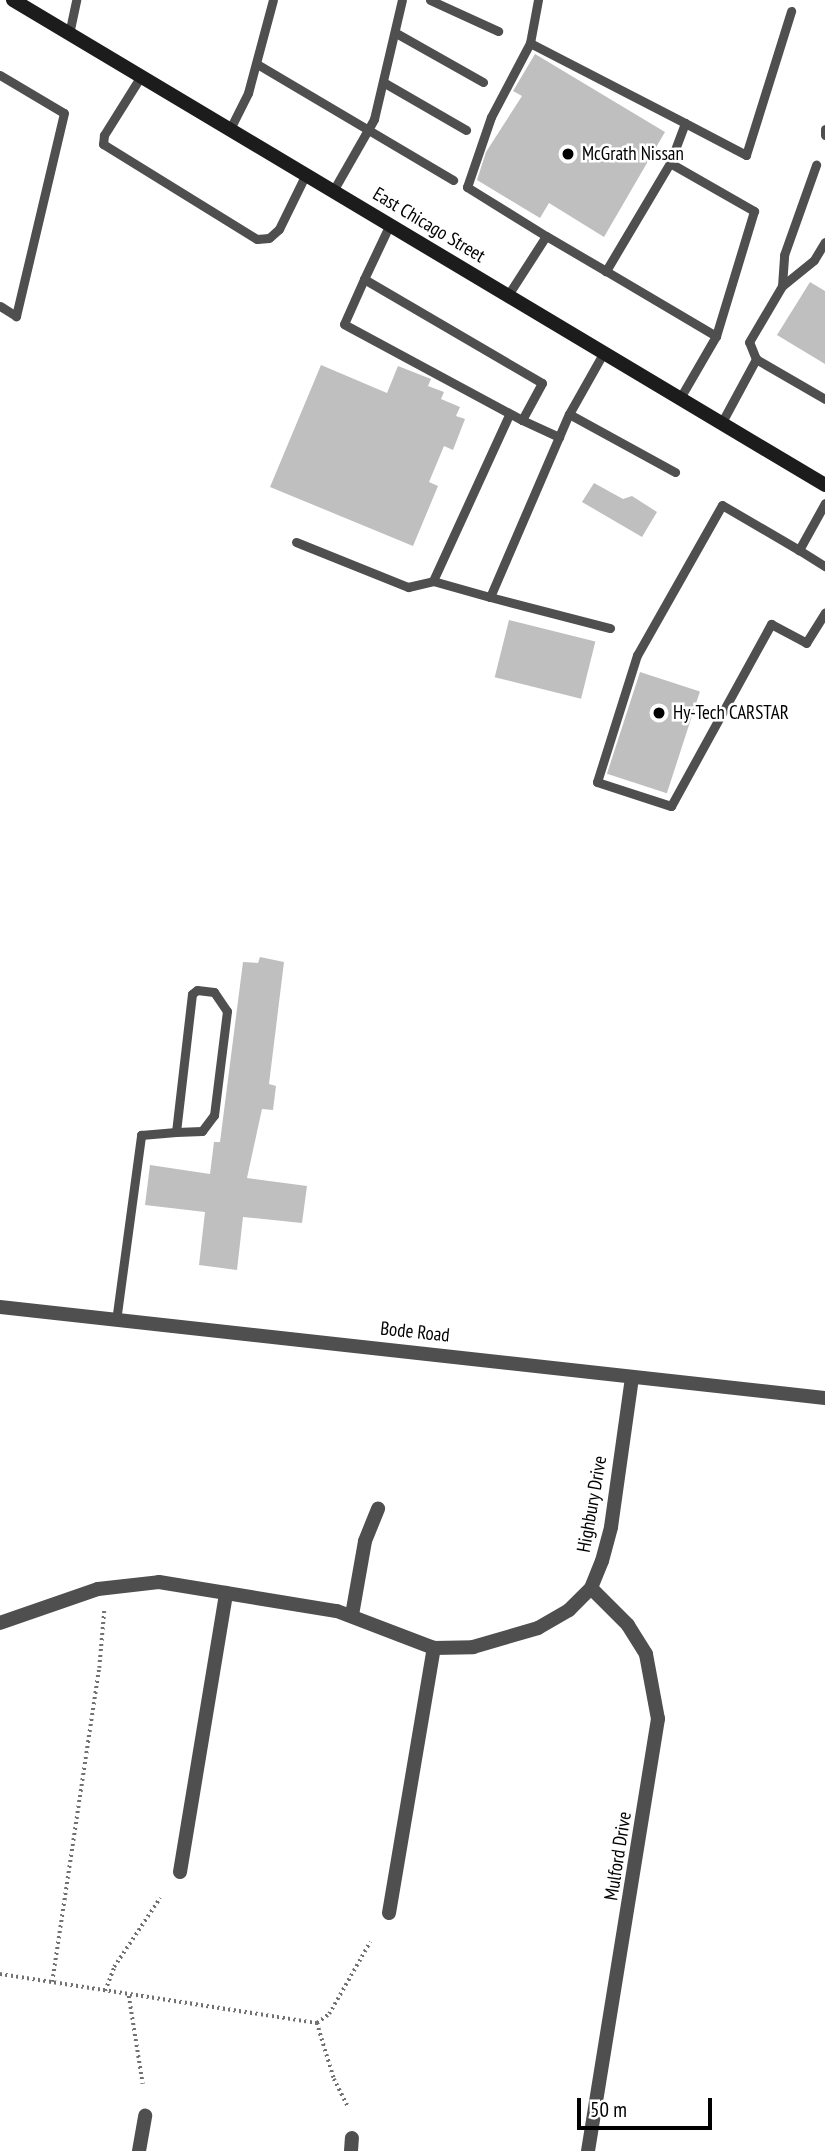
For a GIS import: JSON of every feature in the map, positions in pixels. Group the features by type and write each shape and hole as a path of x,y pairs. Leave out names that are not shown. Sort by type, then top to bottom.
{"main road":[{"name":"East Chicago Street","path":"13,0 33,5 69,34 825,485"}],"street":[{"name":"Bode Road","path":"0,1307 825,1398"},
{"name":"Highbury Drive","path":"0,1623 98,1589 159,1582 352,1615 433,1648 502,1642 569,1610 591,1588 611,1527 632,1377"},
{"path":"352,1615 365,1541 378,1509"},
{"name":"Mulford Drive","path":"588,2151 658,1719 646,1654 628,1625 591,1588"},
{"path":"180,1872 226,1593"},
{"path":"389,1913 433,1648"},
{"path":"139,2151 145,2116"}],"lane":[{"path":"69,34 76,0"},
{"path":"230,129 257,64 273,0"},
{"path":"333,191 369,130 396,33 402,0"},
{"path":"430,0 498,31"},
{"path":"538,0 530,43 491,117 467,187 716,336"},
{"path":"530,43 746,155 791,11"},
{"path":"396,33 483,82"},
{"path":"257,64 453,180"},
{"path":"0,75 64,113 16,316 0,306"},
{"path":"141,76 104,135 103,144 257,239 269,238 279,229 306,174"},
{"path":"383,82 466,130"},
{"path":"606,271 670,163 685,123"},
{"path":"825,129 825,135"},
{"path":"670,163 754,211 716,336 680,398"},
{"path":"782,286 784,255 816,165"},
{"path":"390,224 344,324 508,417 522,420 559,437"},
{"path":"509,295 546,236"},
{"path":"825,242 814,260 782,286 749,342 756,359 825,399"},
{"path":"364,279 542,383 522,420"},
{"path":"490,597 569,414 604,352"},
{"path":"722,422 756,359"},
{"path":"569,414 675,472"},
{"path":"433,581 508,417"},
{"path":"799,550 825,503"},
{"path":"825,566 722,505 637,655 597,782 671,806 771,624 807,643 825,612"},
{"path":"296,542 408,587 433,581 610,628"},
{"path":"116,1321 141,1135 202,1131 214,1115 227,1011 214,992 197,990 192,995 176,1132"}],"path":[{"path":"52,1982 99,1668 104,1611"},
{"path":"105,1991 114,1967 160,1898"},
{"path":"0,1974 317,2023 329,2014 370,1942"},
{"path":"130,1996 143,2084"},
{"path":"317,2023 334,2079 348,2106"}],"building":[{"name":"McGrath Nissan","path":"535,54 665,132 604,237 549,203 540,218 477,180 486,152 522,96 513,91"},
{"path":"810,282 825,291 825,364 777,335"},
{"path":"321,365 387,393 398,366 431,379 428,386 444,392 441,399 460,407 456,416 465,419 453,450 444,446 429,482 438,486 413,546 270,487"},
{"path":"594,483 623,499 632,496 657,512 642,537 582,502"},
{"path":"509,620 595,642 581,699 495,677"},
{"name":"Hy-Tech CARSTAR","path":"640,672 700,691 667,793 607,774"},
{"path":"260,957 284,962 269,1084 276,1086 273,1110 262,1109 247,1178 307,1186 302,1223 243,1217 237,1270 199,1265 205,1212 145,1205 150,1165 210,1174 214,1142 220,1142 243,962 258,963"}],"place":[{"name":"McGrath Nissan","path":"568,154"},
{"name":"Hy-Tech CARSTAR","path":"659,713"}]}
